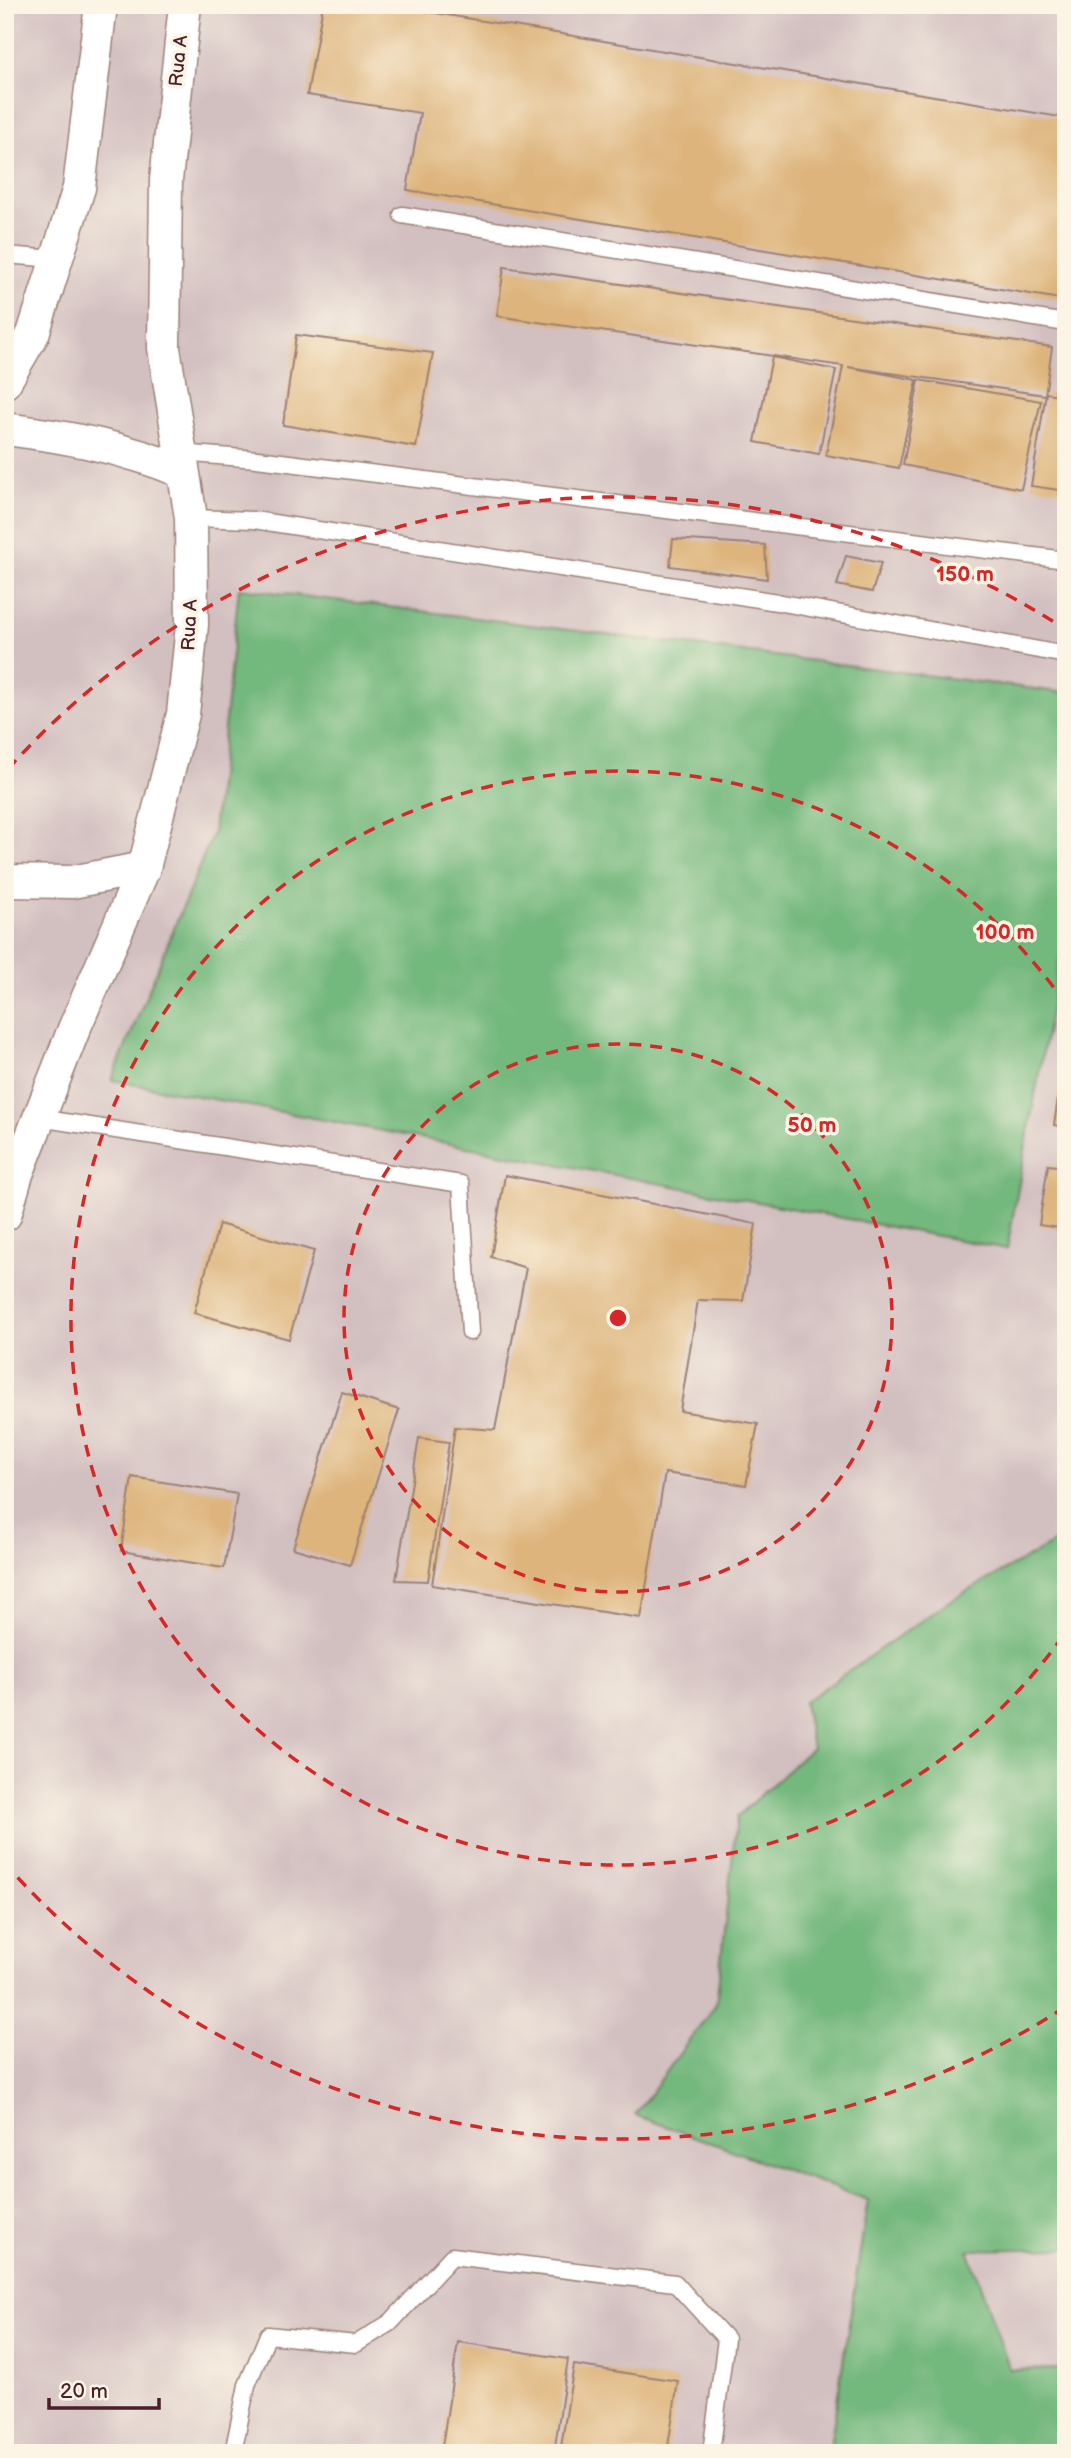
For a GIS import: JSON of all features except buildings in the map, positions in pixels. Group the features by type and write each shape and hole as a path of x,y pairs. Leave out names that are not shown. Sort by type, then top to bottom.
{"street":[{"path":"5,382 33,334 79,188 101,5"},
{"name":"Rua A","path":"5,1215 74,1029 144,868 183,714 192,625 191,518 164,348 165,205 185,5"},
{"path":"5,429 83,439 181,462"},
{"path":"5,881 72,882 144,868"}],"lane":[{"path":"402,215 1066,323"},
{"path":"5,255 57,259"},
{"path":"181,462 257,459 1066,560"},
{"path":"191,518 254,520 735,595 1066,655"},
{"path":"39,1118 461,1184 470,1332"},
{"path":"233,2453 247,2385 268,2335 356,2344 391,2322 452,2256 675,2284 726,2339 711,2453"}],"shaded area":[{"path":"5,5 1066,5 1066,2453 5,2453"}],"green space":[{"path":"239,588 1066,693 1066,924 1007,1249 112,1080 213,833"},
{"path":"1066,1536 1066,2248 968,2250 1010,2370 1066,2369 1066,2453 829,2453 868,2200 635,2115 716,2004 737,1817 812,1748 804,1702 948,1602"}]}
